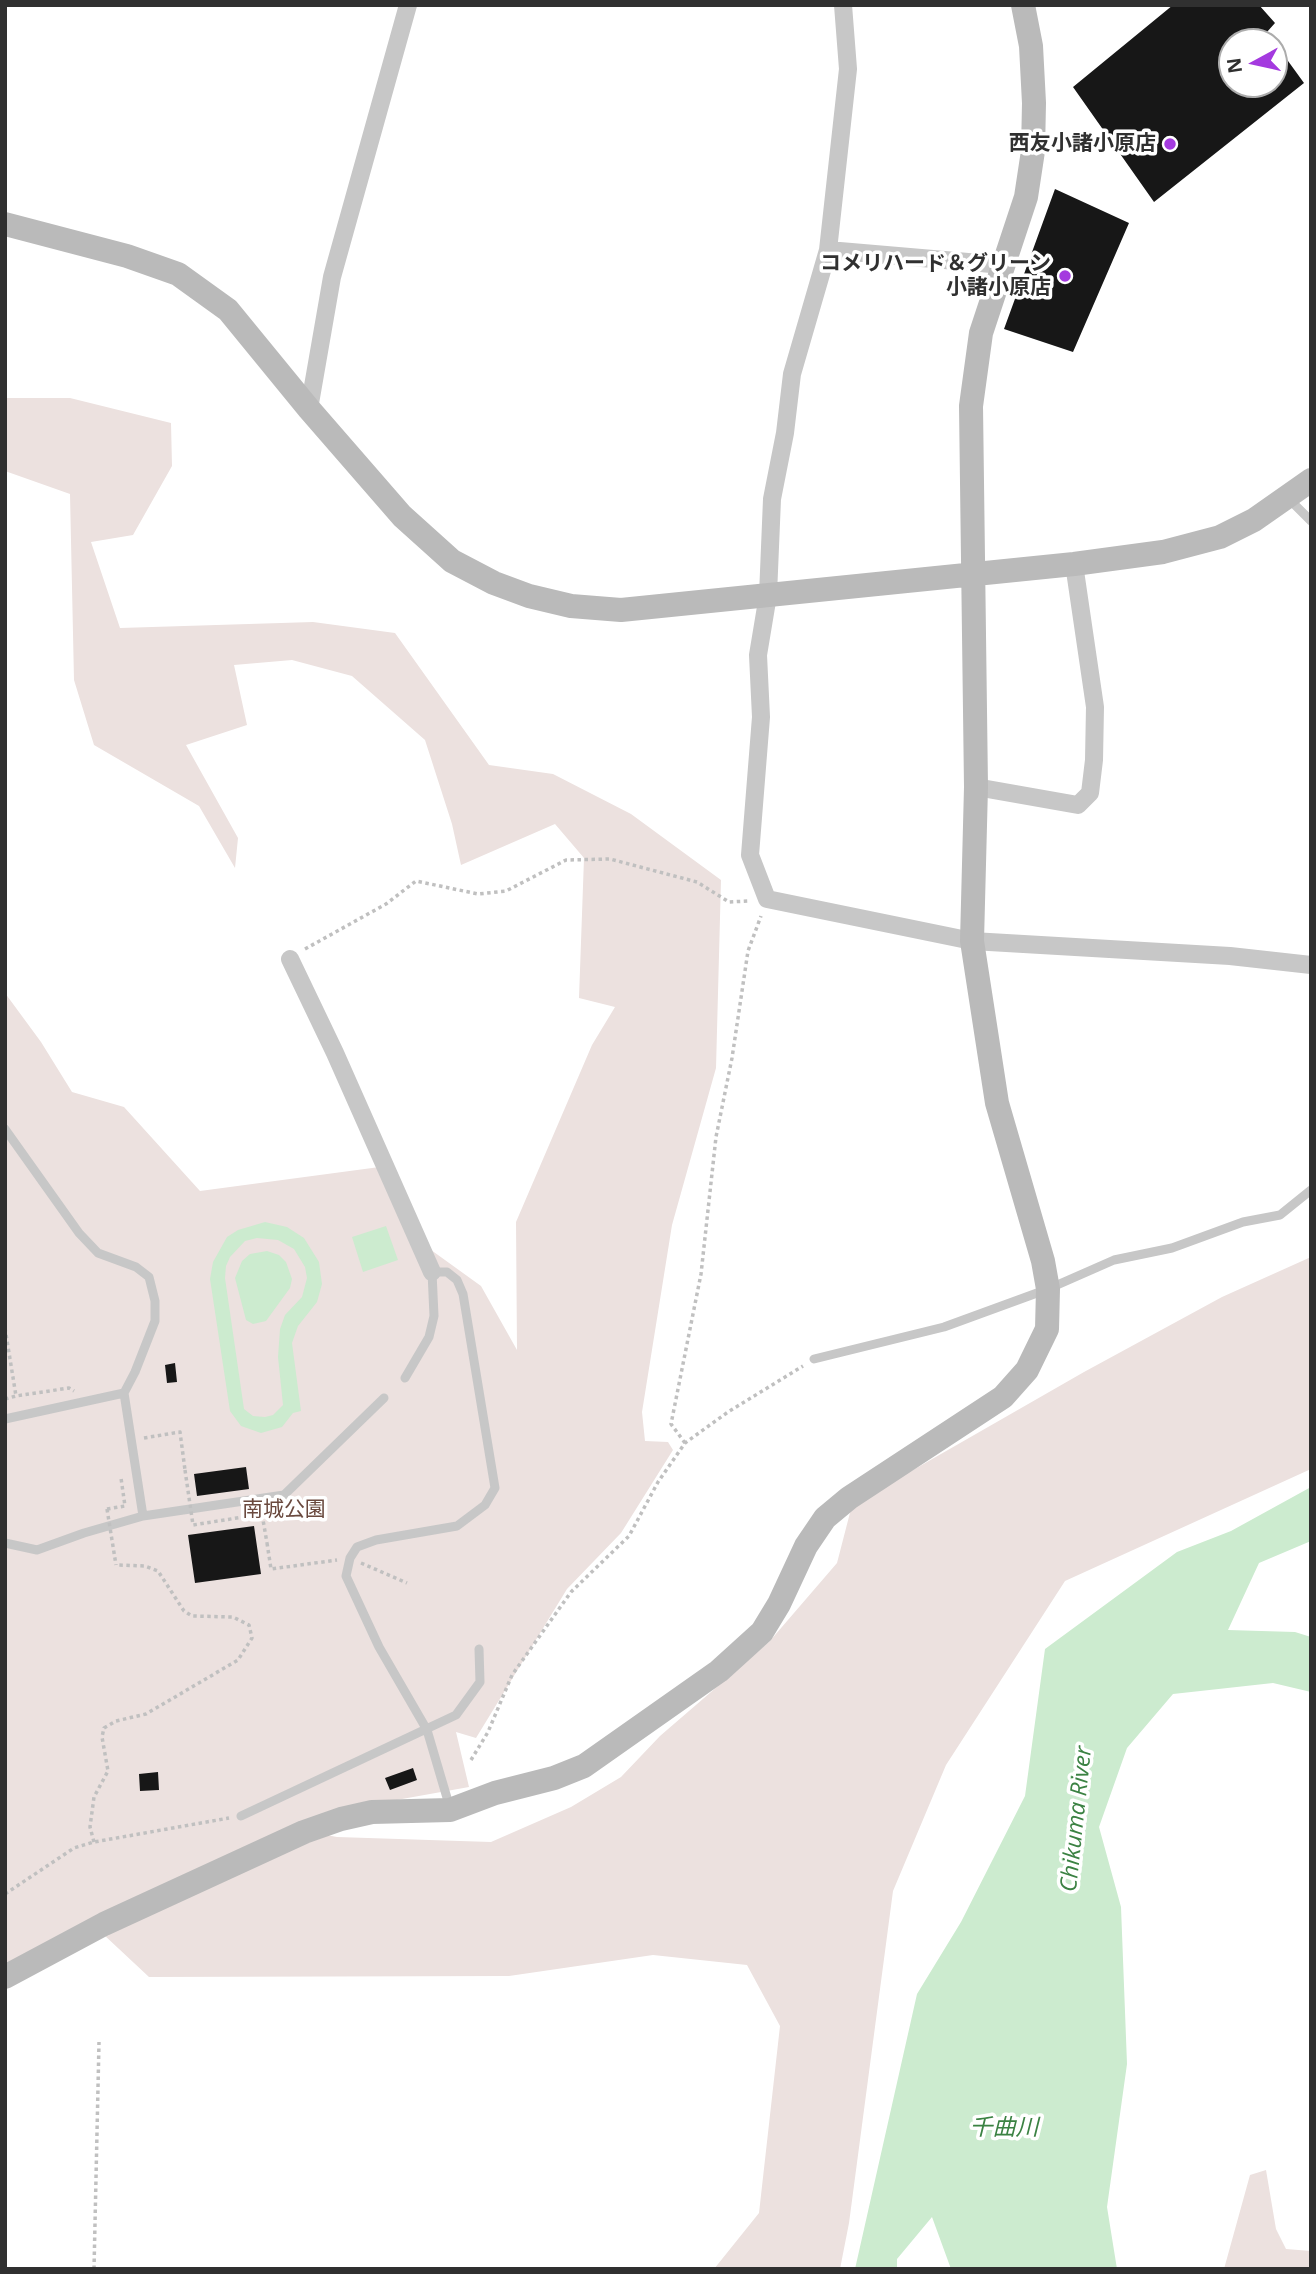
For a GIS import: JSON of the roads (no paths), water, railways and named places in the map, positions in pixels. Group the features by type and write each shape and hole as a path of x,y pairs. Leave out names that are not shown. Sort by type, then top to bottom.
{"street":[{"path":"309,409 332,277 408,5"},
{"path":"843,5 848,69 828,250 792,374 785,433 772,499 768,595 758,655 761,718 750,855 767,899 972,941 1230,956 1311,965"},
{"path":"5,1977 104,1924 304,1832 372,1812 450,1810 495,1793 554,1778 584,1766 719,1671 762,1632 779,1604 806,1546 825,1518 849,1497 1003,1397 1027,1370 1047,1329 1048,1289 997,1103 972,941 976,787 971,406 981,334 1026,197 1033,151 1031,46 1023,5"},
{"path":"5,225 127,256 177,274 228,310 402,516 452,561 494,583 528,596 571,606 621,610 1074,564 1163,552 1201,543 1254,520 1311,480"},
{"path":"828,250 1003,265"},
{"path":"976,787 1077,805 1090,793 1095,707 1074,564"},
{"path":"290,959 341,1065 432,1272"}],"lane":[{"path":"1287,498 1311,521"},
{"path":"5,1129 79,1233 98,1252 136,1267 149,1277 155,1301 155,1321 135,1373 124,1393 143,1516"},
{"path":"814,1360 944,1327 1048,1289 1114,1260 1172,1248 1243,1222 1280,1214 1311,1190"},
{"path":"405,1378 429,1337 434,1316 432,1272 447,1272 457,1280 463,1294 495,1488 485,1505 457,1527 376,1540 357,1546 349,1558 346,1576 379,1647 427,1730 450,1810"},
{"path":"5,1419 124,1393"},
{"path":"5,1543 37,1550 143,1516 284,1495 384,1398"},
{"path":"241,1816 456,1715 480,1682 479,1649"}],"water":[{"path":"265,1222 287,1227 304,1238 319,1262 322,1284 317,1302 298,1326 292,1343 301,1411 293,1413 282,1427 261,1433 241,1426 230,1411 210,1279 213,1262 227,1237 238,1230","holes":["257,1238 278,1240 294,1249 305,1267 307,1278 302,1297 285,1315 280,1329 278,1357 283,1405 273,1415 253,1416 244,1409 225,1278 226,1266 230,1257 245,1241"]},
{"path":"386,1226 398,1260 363,1272 352,1237"},
{"path":"267,1251 279,1255 286,1262 292,1279 290,1288 266,1321 253,1324 246,1320 235,1278 242,1261 250,1254"},
{"name":"千曲川","path":"1311,1487 1311,1541 1259,1563 1228,1630 1295,1632 1311,1637 1311,1692 1273,1683 1173,1694 1127,1748 1099,1827 1121,1907 1127,2064 1107,2207 1117,2269 951,2269 932,2217 897,2259 897,2269 855,2269 917,1994 961,1922 1025,1796 1045,1649 1177,1552 1231,1531"}],"place":[{"name":"西友小諸小原店","path":"1170,144"},
{"name":"コメリハード＆グリーン 小諸小原店","path":"1065,276"}],"park label":[{"name":"南城公園","path":"284,1510"}],"water label":[{"name":"Chikuma River","path":"1077,1819"}]}
